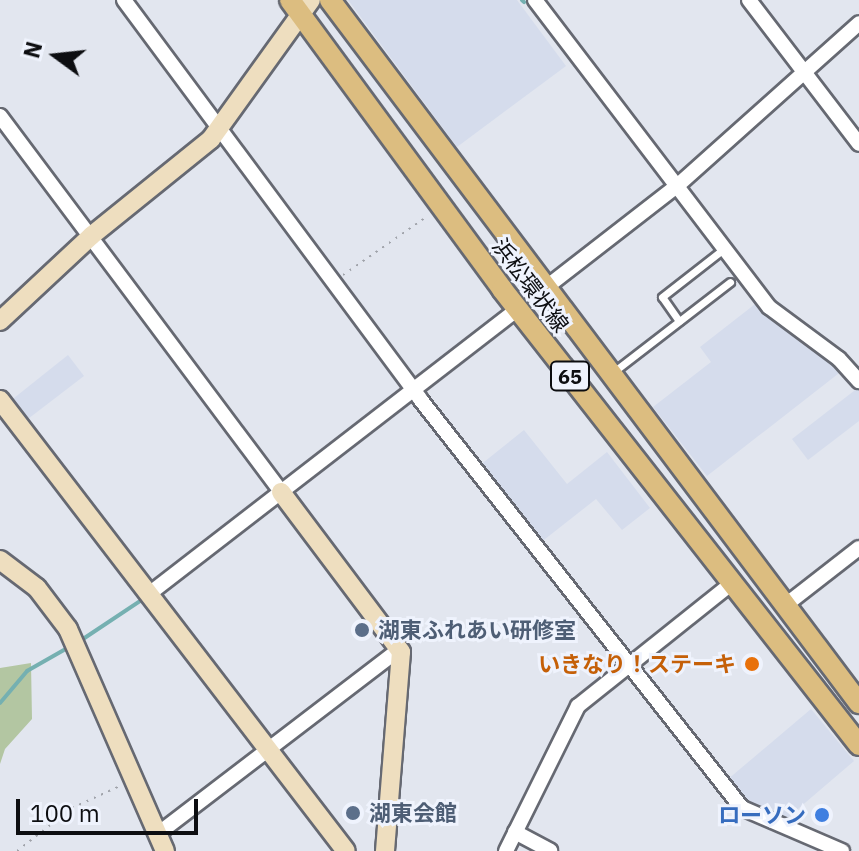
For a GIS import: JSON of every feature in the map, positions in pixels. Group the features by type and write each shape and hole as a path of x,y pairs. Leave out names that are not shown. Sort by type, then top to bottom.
{"main road":[{"name":"浜松環状線","path":"330,0 544,289 787,604 859,703"},
{"name":"浜松環状線","path":"300,5 518,309 859,745"}],"street":[{"path":"124,0 218,131 414,390 742,808 842,851"},
{"path":"535,0 769,307 839,359 859,381"},
{"path":"749,0 859,144"},
{"path":"0,321 88,238 218,131 300,5"},
{"path":"544,289 677,186 859,23"},
{"path":"0,116 88,238 400,649 385,851"},
{"path":"149,594 518,309"},
{"path":"0,400 346,851"},
{"path":"787,604 859,548"},
{"path":"0,560 37,588 61,618 136,780 165,851"},
{"path":"506,851 578,706 731,584"},
{"path":"159,833 400,649"},
{"path":"515,832 550,851"}],"lane":[{"path":"679,321 662,297 725,248"},
{"path":"610,375 730,282"}],"path":[{"path":"333,283 430,215"},
{"path":"17,851 72,808 136,780"}],"shaded area":[{"path":"348,0 517,0 566,66 457,147"},
{"path":"759,301 843,370 707,476 653,407 711,362 700,347"},
{"path":"68,355 84,376 24,422 9,402"},
{"path":"859,387 859,421 808,460 792,439"},
{"path":"524,430 567,484 607,452 650,508 622,530 596,499 540,543 479,466"},
{"path":"811,709 854,761 785,820 746,803 727,780"}],"green space":[{"path":"31,663 32,719 5,749 0,764 0,668"}],"waterway":[{"path":"6,554 43,581 74,623"},
{"path":"83,639 143,599"},
{"path":"0,703 27,671 69,647"}],"place":[{"name":"湖東ふれあい研修室","path":"362,630"},
{"name":"いきなり！ステーキ","path":"752,664"},
{"name":"湖東会館","path":"353,813"},
{"name":"ローソン","path":"822,815"}]}
